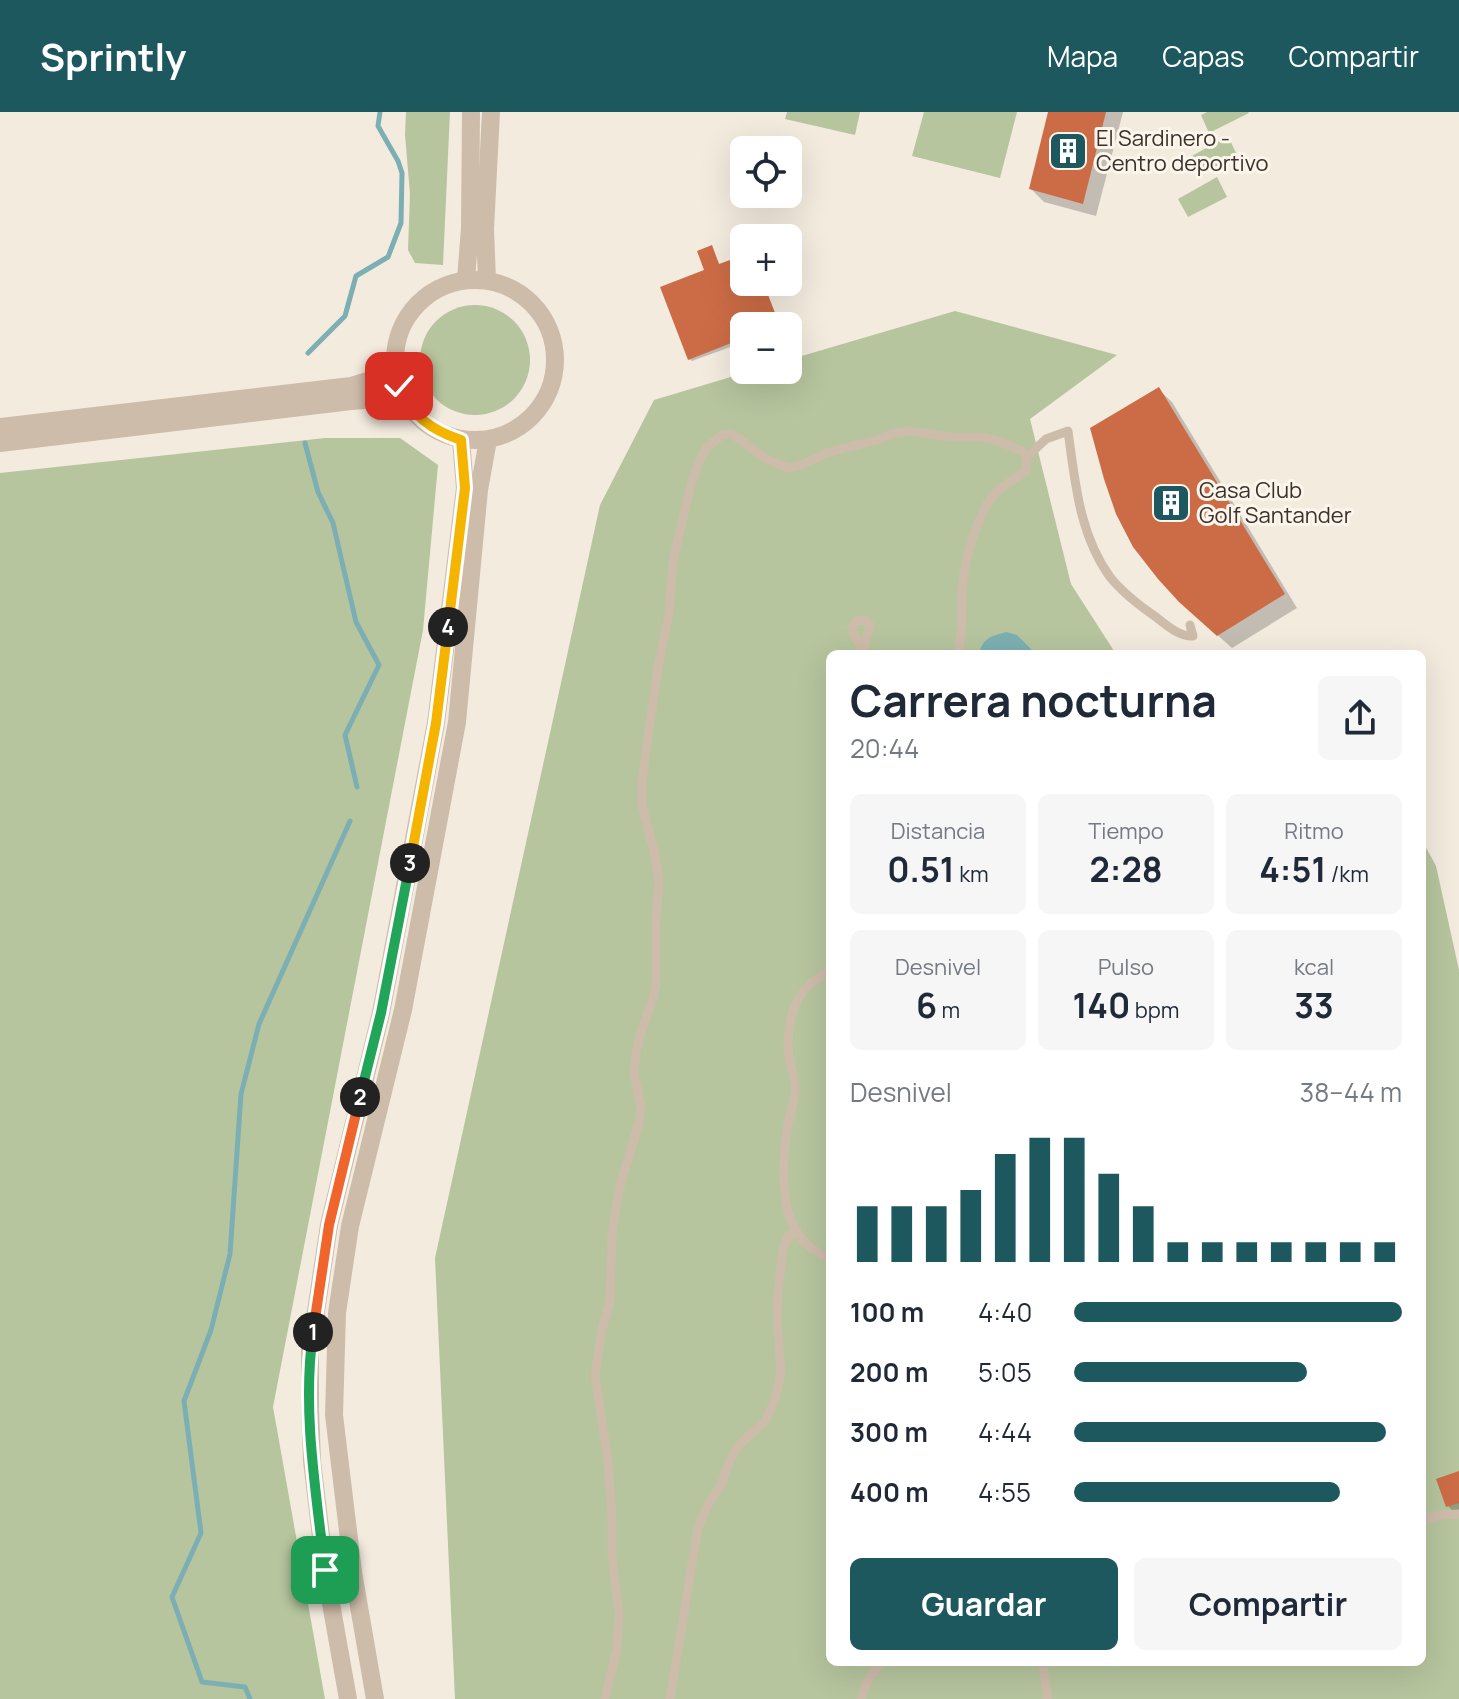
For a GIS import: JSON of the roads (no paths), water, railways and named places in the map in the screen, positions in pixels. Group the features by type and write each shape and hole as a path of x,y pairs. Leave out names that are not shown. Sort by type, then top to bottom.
{"street":[{"path":"466,280 470,228 471,112"},
{"path":"487,280 485,229 491,112"},
{"path":"466,280 487,280 509,287 536,307 552,336 556,352 554,377 543,405 522,426 488,440 461,440 441,433 419,418 404,397 396,372 398,336 413,309 440,288 466,280"},
{"path":"0,427 351,386 396,372"},
{"path":"0,443 404,397"},
{"path":"348,1699 325,1570 312,1461 310,1351 329,1225 381,1013 436,723 465,488 461,440"},
{"path":"375,1699 353,1572 334,1415 337,1313 350,1226 403,1010 457,722 479,490 488,440"}],"lane":[{"path":"605,1699 617,1649 619,1615 612,1556 608,1462 595,1375 610,1301 616,1207 639,1123 641,1106 634,1074 636,1053 656,984 659,881 642,806 642,780 669,613 673,561 691,484 707,447 722,435 731,434 766,459 789,468 827,453 909,431 982,437 1022,451 1027,457"},
{"path":"959,650 963,579 972,541 989,500 1026,471 1027,457 1046,439 1068,431 1082,519 1094,550 1111,578 1169,628 1188,637 1193,636 1190,625"},
{"path":"826,973 808,986 796,1003 789,1025 787,1043 795,1085 785,1143 789,1216 797,1233 808,1245 826,1256"},
{"path":"670,1699 698,1527 722,1484 737,1447 766,1420 775,1399 781,1373 777,1318 783,1249 788,1236 797,1233"},
{"path":"1426,1519 1459,1514"},
{"path":"861,1699 867,1682 878,1666"},
{"path":"1043,1666 1048,1699"}],"water":[{"path":"1006,632 1017,635 1032,650 980,650 988,638"}],"waterway":[{"path":"308,353 345,316 356,276 388,257 401,223 402,173 378,126 380,112"},
{"path":"305,443 318,492 333,523 356,622 379,665 345,735 357,787"},
{"path":"250,1699 245,1687 202,1682 172,1597 201,1533 184,1401 211,1330 230,1254 241,1094 259,1024 350,821"}],"place":[{"name":"El Sardinero - Centro deportivo","path":"1068,151"},
{"name":"Casa Club Golf Santander","path":"1171,503"}]}
